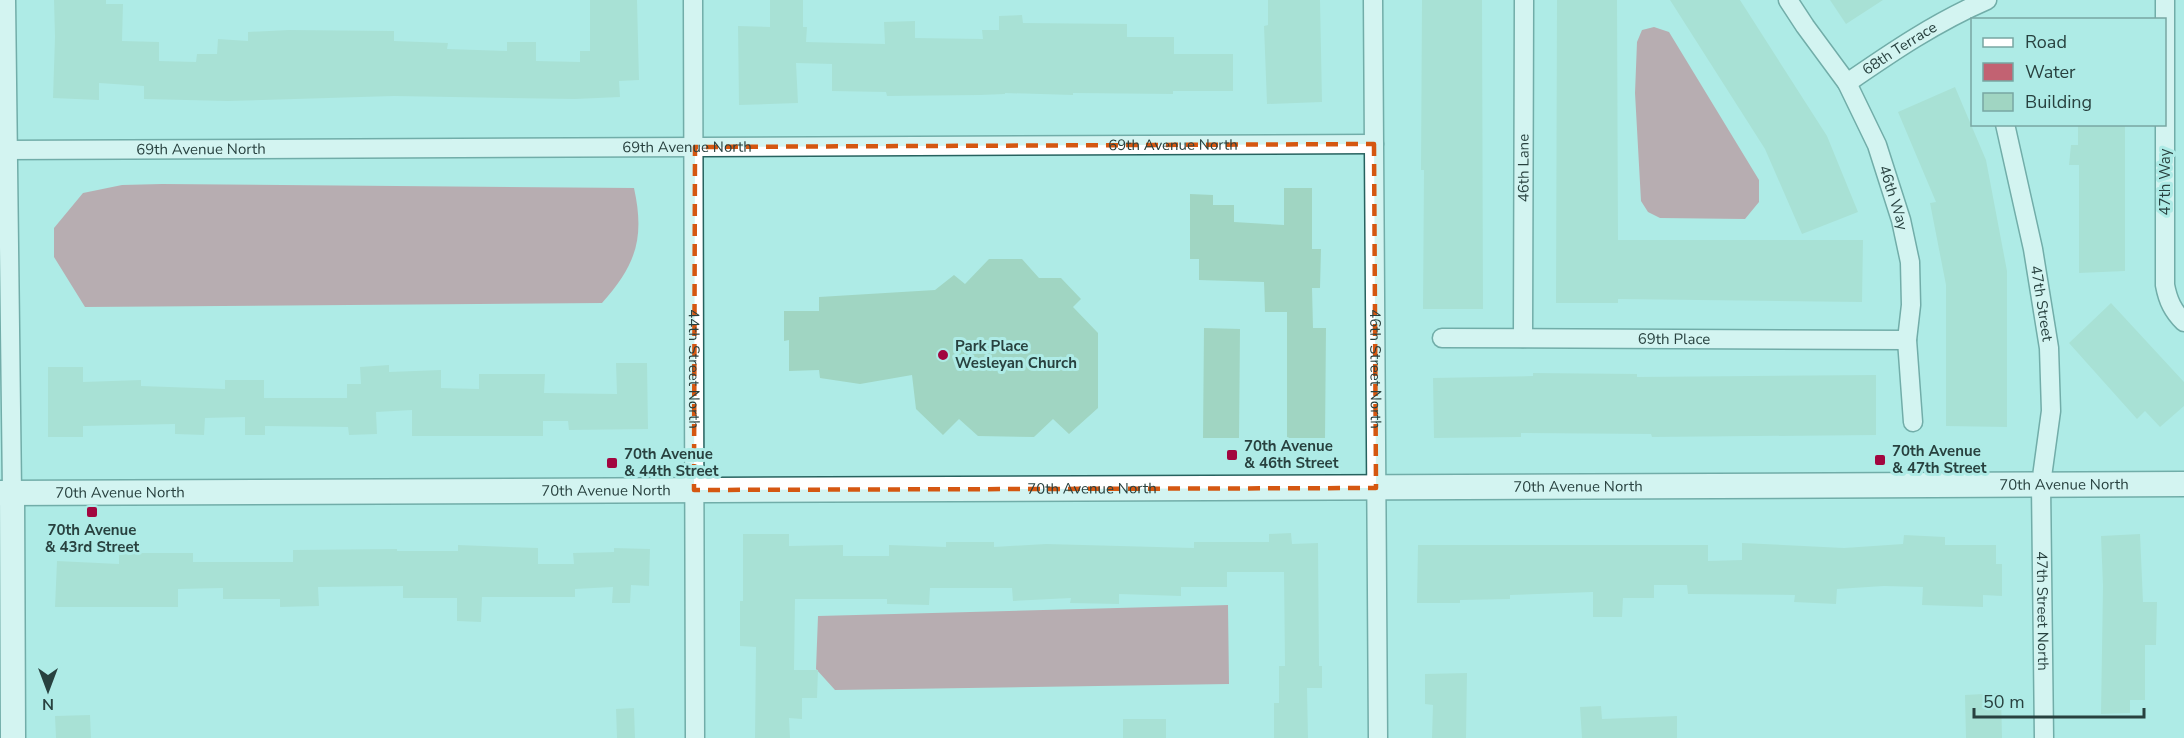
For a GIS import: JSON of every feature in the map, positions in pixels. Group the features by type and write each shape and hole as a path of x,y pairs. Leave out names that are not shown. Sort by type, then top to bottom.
{"street":[{"path":"6,0 4,150 6,493 13,738"},
{"name":"44th Street North","path":"693,0 695,738"},
{"name":"46th Street North","path":"1373,0 1378,738"},
{"name":"46th Lane","path":"1523,338 1524,0"},
{"name":"46th Way","path":"1788,0 1847,83 1876,145 1901,220 1910,262 1911,305 1907,340 1913,422"},
{"name":"47th Way","path":"2164,0 2164,18"},
{"name":"68th Terrace","path":"1847,83 1910,39 1955,14 1981,6"},
{"name":"47th Street","path":"2005,126 2033,249 2049,348 2051,411 2041,484"},
{"name":"47th Way","path":"2164,126 2165,285 2168,301 2184,322"},
{"name":"69th Avenue North","path":"4,150 1374,144"},
{"name":"69th Place","path":"1442,338 1907,340"},
{"name":"47th Street North","path":"2041,484 2044,738"},
{"name":"70th Avenue North","path":"6,493 2184,484"}],"highlighted area":[{"path":"1374,144 1376,488 694,490 695,147"}],"water":[{"path":"1654,27 1669,32 1759,180 1759,202 1745,219 1660,218 1648,212 1641,201 1635,93 1637,42 1642,30"},
{"path":"122,185 634,188 638,236 630,263 614,289 602,303 85,307 54,257 54,228 83,193"},
{"path":"1228,605 1229,684 835,690 816,669 818,616"}],"building":[{"path":"54,0 106,0 106,4 123,4 122,41 159,42 159,61 196,62 197,54 217,54 218,39 248,41 248,32 289,30 394,31 394,41 448,43 447,49 507,51 507,42 536,42 536,61 580,62 580,51 590,51 590,0 637,0 639,80 619,81 620,97 575,99 394,96 228,101 144,99 144,86 99,83 99,100 53,98"},
{"path":"770,0 803,0 803,27 807,27 806,42 885,44 884,22 915,21 915,38 983,39 982,30 999,30 999,16 1022,15 1023,23 1127,24 1127,37 1174,37 1174,54 1233,54 1233,91 1173,91 1173,94 1005,93 887,96 886,92 832,91 832,64 796,63 798,103 739,105 738,26 770,27"},
{"path":"1268,0 1320,0 1322,102 1267,104 1264,26 1268,25"},
{"path":"1422,0 1482,0 1483,309 1423,309"},
{"path":"1557,0 1617,0 1618,240 1863,240 1862,302 1618,299 1618,303 1556,303"},
{"path":"1670,0 1740,0 1827,136 1858,212 1802,234 1765,149"},
{"path":"1830,0 1883,0 1846,24"},
{"path":"1955,87 1986,160 2007,271 2007,427 1946,426 1946,285 1930,203 1936,202 1898,112"},
{"path":"2078,126 2125,126 2125,271 2079,273 2079,165 2069,165 2071,145 2078,145"},
{"path":"1284,188 1312,188 1312,249 1321,249 1320,288 1312,288 1313,328 1326,328 1325,438 1287,438 1287,312 1265,312 1264,282 1199,280 1199,259 1190,259 1190,194 1213,195 1213,205 1234,205 1234,222 1284,225"},
{"name":"Park Place Wesleyan Church","path":"989,259 1022,259 1039,278 1061,278 1081,299 1073,307 1098,333 1098,408 1069,434 1053,419 1034,437 978,436 959,419 943,435 916,409 912,375 860,384 820,378 819,370 789,371 789,340 784,341 784,311 819,311 819,297 935,290 954,275 965,284"},
{"path":"2111,303 2184,382 2184,406 2160,427 2145,411 2137,419 2069,343"},
{"path":"1204,328 1240,329 1239,438 1203,438"},
{"path":"616,363 647,363 648,429 569,430 568,421 543,421 543,436 412,436 412,410 376,412 377,434 349,435 348,427 265,426 265,435 245,435 245,417 205,418 204,435 175,434 175,424 83,426 83,437 48,437 48,367 83,367 83,382 141,380 141,386 225,389 225,380 264,380 264,398 347,398 347,384 361,384 360,367 389,365 389,372 441,370 441,388 479,389 479,374 545,374 544,393 617,394"},
{"path":"1533,373 1637,374 1637,377 1876,375 1876,435 1652,437 1651,434 1521,433 1521,437 1434,438 1433,378 1533,376"},
{"path":"1291,533 1292,544 1318,543 1319,666 1322,666 1322,688 1307,688 1308,738 1274,738 1274,703 1279,703 1279,666 1285,666 1284,572 1227,572 1227,587 1181,587 1181,596 1119,594 1119,604 1070,603 1071,598 1013,601 1012,588 930,588 929,605 887,604 887,599 795,599 794,670 818,670 817,698 802,698 802,719 789,718 790,738 755,738 756,647 740,646 743,534 789,534 789,546 843,545 843,556 889,556 889,545 946,547 946,542 994,542 994,547 1046,544 1194,548 1194,542 1269,542 1269,534"},
{"path":"2140,534 2143,602 2157,602 2156,645 2145,645 2145,700 2130,700 2130,713 2101,714 2103,586 2101,536"},
{"path":"1904,535 1945,537 1945,545 1996,545 1996,564 2002,564 2002,596 1983,595 1983,607 1922,605 1923,587 1884,586 1837,589 1836,604 1794,602 1795,595 1688,594 1687,585 1654,585 1654,598 1623,598 1622,617 1593,617 1593,592 1510,595 1510,599 1460,600 1460,603 1417,603 1418,545 1708,545 1708,561 1742,560 1742,543 1844,548 1903,544"},
{"path":"458,545 538,548 538,564 574,564 573,553 614,552 614,548 650,549 649,586 631,585 630,603 612,603 613,587 575,589 575,597 482,597 481,622 457,621 457,598 403,598 403,586 318,587 319,606 280,607 280,599 223,599 223,588 178,589 178,607 55,607 57,561 119,564 119,548 140,548 140,553 193,553 193,562 293,562 293,550 458,551"},
{"path":"1467,673 1466,738 1432,738 1433,705 1425,704 1425,674"},
{"path":"2001,693 2002,738 1966,738 1965,695"},
{"path":"1601,706 1602,719 1677,716 1677,738 1582,738 1580,707"},
{"path":"634,708 635,738 617,738 616,709"},
{"path":"90,715 91,738 56,738 55,716"},
{"path":"1123,719 1166,719 1166,738 1123,738"}],"place":[{"name":"Park Place Wesleyan Church","path":"943,355"},
{"name":"70th Avenue & 46th Street","path":"1232,455"},
{"name":"70th Avenue & 47th Street","path":"1880,460"},
{"name":"70th Avenue & 44th Street","path":"612,463"},
{"name":"70th Avenue & 43rd Street","path":"92,512"}]}
